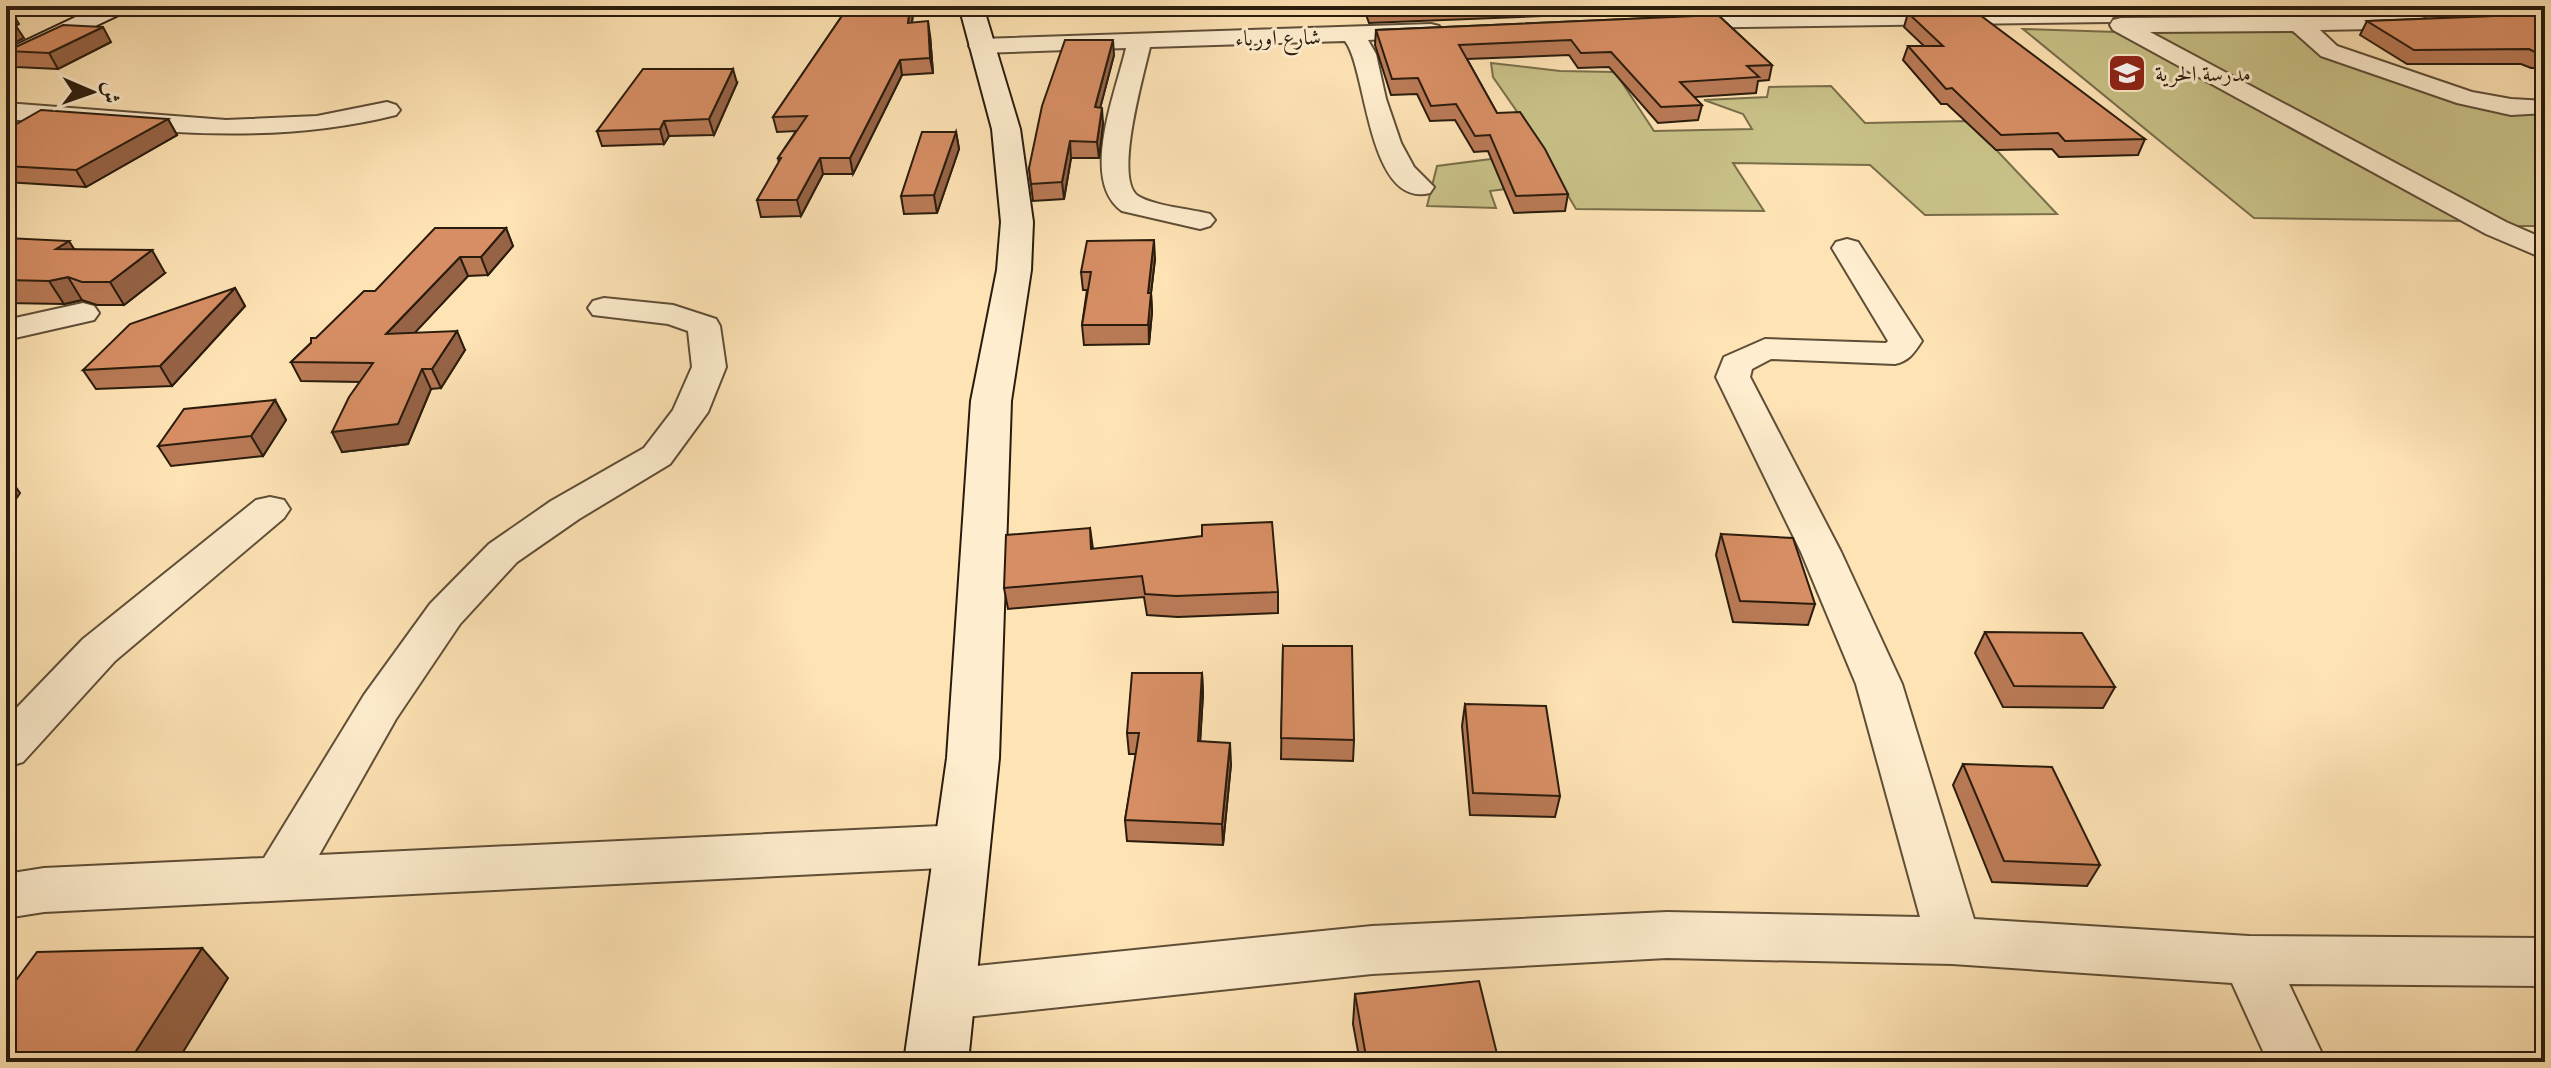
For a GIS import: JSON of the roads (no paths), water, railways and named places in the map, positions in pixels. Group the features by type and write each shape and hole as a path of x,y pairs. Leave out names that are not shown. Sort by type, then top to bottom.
{"street":[{"path":"6,60 118,6"},
{"path":"2102,16 2496,228 2545,250"},
{"path":"1655,21 2102,16 2301,26 2439,22"},
{"path":"936,1062 947,994 973,758 991,401 1014,270 1017,222 1006,129 976,26"},
{"name":"شارع اورباء","path":"976,26 1140,39 1353,36 1459,30"},
{"path":"2301,26 2329,51 2452,93 2511,107 2537,107"},
{"path":"1353,36 1366,57 1371,91 1389,142 1409,181 1420,187"},
{"path":"1140,39 1113,162 1116,185 1122,198 1132,205 1200,220"},
{"path":"6,111 226,128 317,124 387,110"},
{"path":"1847,248 1905,341 1895,354 1765,349 1736,364 1733,377 1821,552 1879,684 1940,887 1952,941"},
{"path":"279,878 380,707 445,614 503,553 565,510 657,456 690,412 709,367 704,326 673,315 604,308"},
{"path":"6,330 83,313"},
{"path":"6,749 99,650 270,509"},
{"path":"6,896 44,890 962,846"},
{"path":"947,994 1372,950 1667,935 1952,941 2249,960 2545,962"},
{"path":"2249,960 2297,1062"}],"place":[{"name":"مدرسة الحرية","path":"2127,73"}]}
